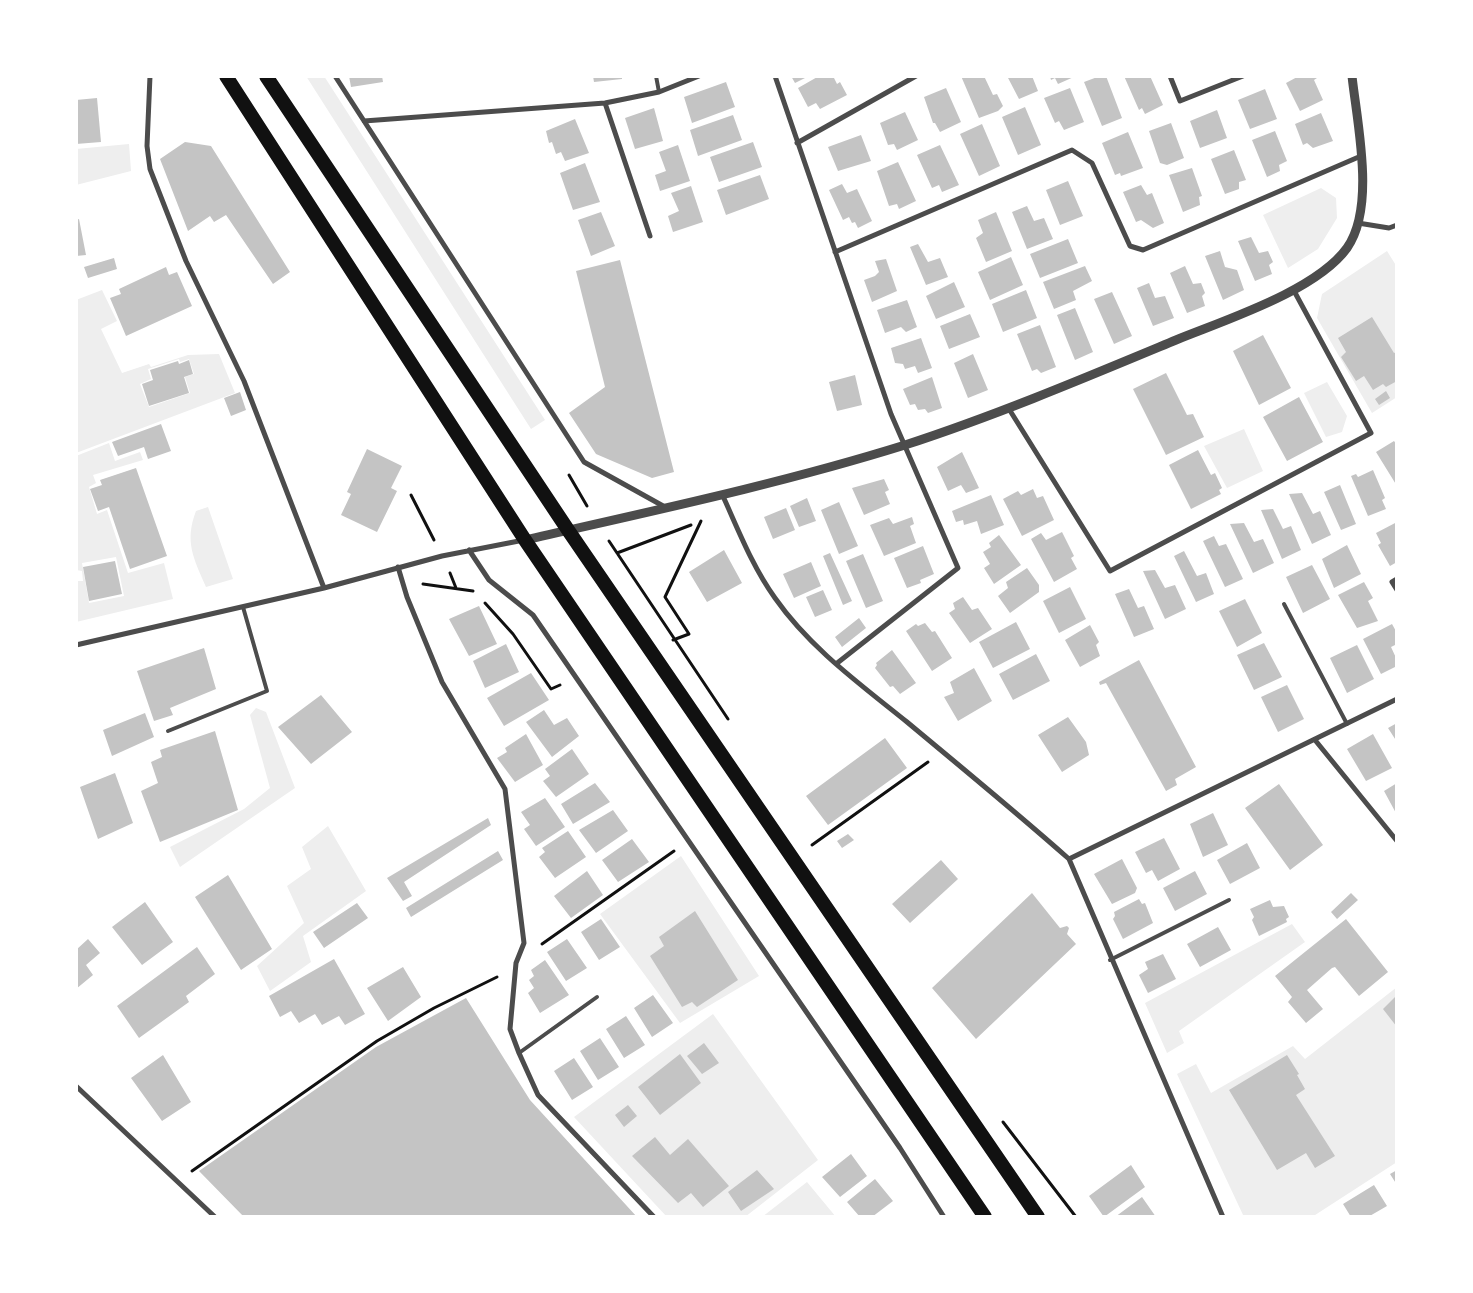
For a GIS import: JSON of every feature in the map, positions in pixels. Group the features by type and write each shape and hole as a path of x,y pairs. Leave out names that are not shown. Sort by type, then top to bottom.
{"highway":[{"path":"226,76 525,540 985,1217"},
{"path":"266,76 568,530 1038,1217"}],"street":[{"path":"150,76 147,146 150,169 186,261 244,381 324,588"},
{"path":"335,76 584,462 666,507"},
{"path":"364,121 605,103 659,92 699,76"},
{"path":"775,76 891,414 958,568 836,664"},
{"path":"797,143 916,76"},
{"path":"1170,76 1180,101 1243,76"},
{"path":"76,645 324,588 398,567 470,550 597,524 800,475 905,444 1008,408 1243,313 1293,290 1320,274 1347,248 1358,223 1363,194 1361,156 1352,76"},
{"path":"605,103 650,236"},
{"path":"835,252 1072,150 1092,163 1130,246 1143,250 1361,156"},
{"path":"1358,223 1389,228 1397,225"},
{"path":"1008,408 1110,571 1371,433 1293,290"},
{"path":"722,494 755,568 802,633 836,664 1069,859 1110,960 1224,1217"},
{"path":"470,550 489,580 533,615 900,1148 944,1217"},
{"path":"398,567 405,590 442,682 505,789 524,943 516,963 510,1028 518,1053 538,1095 654,1217"},
{"path":"1397,579 1392,582 1397,590"},
{"path":"1069,859 1397,699"},
{"path":"1315,740 1396,838"},
{"path":"76,1086 215,1217"}],"lane":[{"path":"656,76 659,92"},
{"path":"1284,604 1347,724"},
{"path":"168,731 267,691 243,607"},
{"path":"1110,960 1229,900"},
{"path":"518,1053 597,997"}],"path":[{"path":"568,474 597,524"},
{"path":"617,553 701,522 665,597 689,634"},
{"path":"405,590 425,583 474,591 479,588"},
{"path":"481,598 513,634 550,689"},
{"path":"558,680 564,687"},
{"path":"812,845 942,752"},
{"path":"178,1181 260,1121 377,1042 434,1008 497,977 689,841"}],"shaded area":[{"path":"306,76 324,76 545,420 531,429"},
{"path":"129,144 131,171 76,185 76,149"},
{"path":"1321,188 1336,198 1337,218 1318,249 1288,268 1263,215"},
{"path":"1387,251 1397,267 1397,397 1372,413 1317,318 1322,294"},
{"path":"102,290 117,321 101,329 122,373 149,364 151,367 188,355 219,354 235,393 76,453 76,300","holes":["179,359 180,362 189,359 194,374 185,377 190,393 149,407 140,384 151,379 148,369"]},
{"path":"1327,382 1347,416 1342,432 1326,437 1304,393"},
{"path":"1244,429 1263,471 1227,488 1204,446"},
{"path":"109,443 115,461 140,452 143,460 93,475 96,483 89,487 97,514 107,510 128,573 164,563 173,599 76,622 76,581 83,581 82,571 76,570 76,456","holes":["116,557 124,596 89,603 82,563"]},
{"path":"208,507 233,579 206,587 194,559 191,532 196,511"},
{"path":"256,708 266,712 295,788 180,867 170,847 244,809 270,788 250,715"},
{"path":"328,826 366,891 303,936 311,962 270,991 257,966 304,923 287,886 311,869 302,847"},
{"path":"681,856 759,976 680,1023 600,914"},
{"path":"1292,924 1305,942 1179,1031 1184,1043 1167,1053 1145,1003"},
{"path":"1397,987 1397,1162 1312,1217 1244,1217 1177,1074 1196,1064 1211,1093 1293,1046 1305,1059"},
{"path":"713,1014 818,1160 745,1217 667,1217 574,1117"},
{"path":"807,1182 836,1217 762,1217"}],"building":[{"path":"349,76 382,76 383,82 351,87"},
{"path":"593,76 622,76 622,79 594,82"},
{"path":"791,76 809,76 795,83"},
{"path":"819,76 833,76 837,84 840,82 847,95 820,109 816,103 808,107 798,88"},
{"path":"961,76 984,76 993,95 997,94 1003,106 998,111 979,118"},
{"path":"1007,76 1032,76 1038,91 1019,99"},
{"path":"1050,76 1076,76 1058,84 1055,78 1051,80"},
{"path":"1100,76 1106,76 1122,118 1102,126 1084,82"},
{"path":"1124,76 1150,76 1163,105 1145,114 1142,108 1139,110"},
{"path":"1299,76 1320,76 1314,80 1323,100 1300,111 1286,83"},
{"path":"726,82 735,107 692,123 684,97"},
{"path":"946,88 961,122 940,132 935,123 933,123 924,97"},
{"path":"1070,88 1084,122 1064,130 1059,121 1055,123 1044,98"},
{"path":"1265,89 1277,119 1250,129 1238,100"},
{"path":"97,98 101,142 76,144 76,100"},
{"path":"1025,107 1041,145 1018,155 1002,117"},
{"path":"654,108 663,141 635,149 625,118"},
{"path":"1217,110 1227,138 1200,148 1190,121"},
{"path":"905,112 918,140 897,150 894,144 888,145 880,123"},
{"path":"1321,113 1333,141 1313,148 1307,143 1303,145 1295,124"},
{"path":"733,115 742,140 698,156 690,130"},
{"path":"575,119 589,153 565,161 561,152 556,154 552,142 549,143 546,131"},
{"path":"1171,123 1184,158 1167,165 1160,163 1149,131"},
{"path":"982,124 1000,166 979,176 960,134"},
{"path":"1275,131 1287,161 1279,165 1280,171 1267,177 1252,140"},
{"path":"1128,132 1143,168 1121,176 1120,173 1115,175 1102,143"},
{"path":"861,135 871,161 838,171 828,147"},
{"path":"185,142 211,146 290,272 273,284 226,215 214,222 210,216 188,231 160,159"},
{"path":"753,142 762,167 719,182 710,157"},
{"path":"678,145 690,181 660,191 655,175 666,171 659,152"},
{"path":"940,145 959,185 942,192 939,185 932,188 917,155"},
{"path":"1234,150 1246,180 1239,182 1239,189 1225,194 1211,159"},
{"path":"898,162 916,201 899,209 897,204 889,206 877,171"},
{"path":"585,163 600,202 573,210 560,173"},
{"path":"1192,168 1202,196 1199,197 1200,205 1183,212 1169,175"},
{"path":"760,175 769,199 726,215 717,190"},
{"path":"1068,181 1083,216 1060,225 1046,190"},
{"path":"842,184 847,193 857,189 872,221 858,228 849,217 843,220 829,190"},
{"path":"1141,185 1147,195 1152,193 1164,223 1153,228 1141,220 1136,222 1123,192"},
{"path":"691,186 703,222 673,232 668,216 679,211 671,193"},
{"path":"1027,206 1034,221 1044,218 1053,239 1027,249 1012,212"},
{"path":"601,212 615,246 591,256 578,220"},
{"path":"996,212 1012,251 986,262 976,238 983,233 978,220"},
{"path":"79,219 86,255 76,256 76,220"},
{"path":"1251,237 1259,253 1268,251 1273,262 1269,265 1272,274 1255,281 1238,241"},
{"path":"1068,239 1078,263 1040,278 1030,254"},
{"path":"918,244 928,262 940,258 948,277 926,285 910,247"},
{"path":"1220,251 1225,267 1237,270 1244,290 1223,300 1205,256"},
{"path":"1011,257 1023,285 990,300 978,272"},
{"path":"114,258 117,269 88,278 84,267"},
{"path":"886,259 897,291 872,302 864,280 875,276 879,272 875,261"},
{"path":"620,260 674,472 652,478 596,454 569,413 605,387 576,271"},
{"path":"1085,266 1092,281 1073,291 1076,300 1054,309 1043,282"},
{"path":"1185,266 1193,284 1201,283 1205,293 1202,296 1205,306 1187,313 1170,273"},
{"path":"166,267 169,275 177,272 192,306 126,336 110,298 121,294 119,289"},
{"path":"954,282 965,307 936,319 926,296"},
{"path":"1149,283 1155,298 1165,296 1174,318 1153,326 1137,288"},
{"path":"1026,290 1037,318 1003,332 992,304"},
{"path":"1112,292 1132,336 1114,344 1094,299"},
{"path":"907,300 917,327 906,332 901,327 885,333 877,310"},
{"path":"1075,308 1093,352 1075,360 1057,315"},
{"path":"970,314 980,337 949,349 940,326"},
{"path":"1372,317 1394,353 1397,352 1397,381 1386,387 1383,384 1373,390 1364,376 1356,381 1341,357 1346,352 1338,338"},
{"path":"1040,325 1056,367 1041,373 1037,369 1032,371 1017,334"},
{"path":"1263,335 1291,388 1259,405 1233,351"},
{"path":"921,338 932,368 918,373 915,366 905,369 903,364 895,363 891,348"},
{"path":"973,354 988,390 968,398 954,363"},
{"path":"189,360 193,374 184,377 189,393 149,406 142,384 153,380 150,370 178,361 179,364"},
{"path":"1166,373 1187,415 1193,414 1204,437 1166,455 1133,389"},
{"path":"855,375 862,405 837,411 829,382"},
{"path":"932,377 942,408 928,413 925,409 918,410 915,404 910,405 903,389"},
{"path":"1386,391 1390,398 1379,405 1375,399"},
{"path":"240,392 246,410 231,416 224,398"},
{"path":"1299,397 1323,442 1287,461 1263,417"},
{"path":"161,424 171,451 148,459 144,447 118,456 112,442"},
{"path":"1394,441 1397,445 1397,486 1376,452"},
{"path":"367,449 402,466 391,488 397,491 377,532 341,515 351,494 347,492"},
{"path":"1198,450 1211,475 1215,473 1222,488 1219,490 1221,494 1191,509 1169,465"},
{"path":"962,452 979,488 966,493 961,485 948,491 937,467"},
{"path":"136,468 167,556 130,569 109,507 98,511 90,489 102,485 100,480"},
{"path":"1373,470 1385,498 1382,500 1386,509 1368,516 1351,476 1356,474 1358,477"},
{"path":"884,479 889,490 885,492 890,504 864,515 852,488"},
{"path":"1340,485 1356,524 1341,530 1324,492"},
{"path":"1033,489 1037,498 1043,496 1054,520 1022,536 1003,499 1018,491 1021,495"},
{"path":"1302,493 1313,514 1320,511 1331,535 1312,544 1289,494"},
{"path":"991,495 1004,525 981,534 977,521 964,525 963,520 956,522 952,511"},
{"path":"807,498 816,521 799,527 790,506"},
{"path":"839,502 858,546 839,554 821,510"},
{"path":"786,508 795,530 773,539 764,517"},
{"path":"1273,509 1283,529 1291,526 1301,550 1282,559 1261,510"},
{"path":"912,517 914,524 910,526 916,543 884,556 870,525 889,518 893,524"},
{"path":"1397,522 1397,562 1390,566 1378,545 1381,543 1376,533"},
{"path":"1244,523 1254,542 1263,539 1274,563 1253,573 1230,524"},
{"path":"1062,532 1074,556 1071,558 1077,569 1054,582 1031,539 1041,533 1046,540"},
{"path":"999,535 1021,565 994,584 984,568 990,564 983,552 991,547 989,543"},
{"path":"1214,536 1219,546 1226,544 1243,579 1225,587 1203,541"},
{"path":"1347,545 1361,574 1334,588 1322,559"},
{"path":"923,546 934,574 920,580 921,583 907,588 894,558"},
{"path":"724,550 742,583 707,602 689,572"},
{"path":"1184,551 1197,576 1206,573 1214,594 1196,602 1174,556"},
{"path":"830,553 852,601 843,605 823,556"},
{"path":"863,554 883,601 866,608 846,561"},
{"path":"115,561 122,594 89,601 83,567"},
{"path":"811,562 821,586 794,598 783,574"},
{"path":"1312,565 1330,599 1303,613 1286,577"},
{"path":"1027,568 1039,585 1039,592 1010,613 998,596 1008,588 1006,582"},
{"path":"1155,570 1165,588 1175,585 1186,609 1165,619 1143,571"},
{"path":"1364,582 1373,598 1368,601 1378,621 1357,628 1338,595"},
{"path":"1070,587 1086,619 1059,633 1043,601"},
{"path":"1129,589 1138,608 1144,606 1154,629 1134,637 1115,594"},
{"path":"823,590 832,610 815,617 806,597"},
{"path":"963,597 972,610 978,608 992,629 970,643 949,613 955,609 953,603"},
{"path":"1245,599 1262,633 1237,647 1219,611"},
{"path":"479,606 497,644 469,656 449,619"},
{"path":"859,618 866,628 842,647 835,637"},
{"path":"1016,622 1030,649 993,668 979,642"},
{"path":"925,623 932,632 935,631 952,658 932,671 906,631 916,624 918,626"},
{"path":"1392,624 1397,633 1397,644 1391,647 1397,660 1397,666 1381,674 1363,639"},
{"path":"1090,625 1099,642 1096,645 1100,656 1080,667 1065,640"},
{"path":"1264,643 1282,677 1254,690 1237,655"},
{"path":"506,644 519,672 485,688 473,661"},
{"path":"1357,645 1374,679 1347,693 1330,658"},
{"path":"204,648 216,689 170,708 173,715 154,721 137,671"},
{"path":"892,650 916,683 900,694 893,686 890,687 875,668 876,663"},
{"path":"1036,654 1050,681 1013,700 999,674"},
{"path":"1139,660 1196,767 1175,779 1177,785 1166,791 1106,683 1100,685 1099,682"},
{"path":"974,668 992,701 958,721 944,697 954,693 950,682"},
{"path":"531,673 549,700 504,726 487,698"},
{"path":"1287,685 1304,719 1278,732 1261,697"},
{"path":"321,695 352,732 311,764 278,727"},
{"path":"544,710 554,725 567,718 579,736 552,757 526,722"},
{"path":"145,713 154,737 112,756 103,730"},
{"path":"1068,717 1086,742 1089,755 1062,772 1038,735"},
{"path":"1397,723 1397,742 1388,728"},
{"path":"215,731 238,810 160,842 141,791 158,783 151,762 162,757 160,750"},
{"path":"526,734 543,765 515,782 497,758 507,752 505,748"},
{"path":"1373,734 1392,768 1366,781 1347,749"},
{"path":"885,738 907,768 828,825 806,796"},
{"path":"572,749 589,774 556,797 543,781 550,776 545,769"},
{"path":"115,773 133,823 98,839 80,787"},
{"path":"595,783 610,802 573,824 561,804"},
{"path":"1397,783 1397,815 1384,791"},
{"path":"1279,784 1323,845 1290,870 1245,808"},
{"path":"545,798 565,827 536,846 524,829 530,825 521,812"},
{"path":"613,810 628,831 596,853 579,830"},
{"path":"1213,813 1228,845 1203,857 1190,824"},
{"path":"488,818 491,825 404,882 412,896 403,901 387,878"},
{"path":"568,831 586,857 555,878 539,857 545,852 542,848"},
{"path":"848,834 854,840 842,848 837,841"},
{"path":"1164,838 1180,869 1158,881 1152,870 1146,873 1135,852"},
{"path":"632,839 649,862 618,882 602,860"},
{"path":"1247,843 1260,868 1230,884 1217,860"},
{"path":"498,851 503,860 411,917 406,908"},
{"path":"1122,859 1137,888 1135,893 1112,904 1094,874"},
{"path":"941,860 958,879 910,923 892,904"},
{"path":"587,871 603,895 571,918 554,896"},
{"path":"1195,871 1207,894 1175,911 1163,888"},
{"path":"228,875 272,949 241,970 195,897"},
{"path":"1032,893 1060,928 1067,926 1069,928 1067,934 1076,944 976,1039 932,988"},
{"path":"1351,893 1358,900 1337,919 1331,912"},
{"path":"1139,899 1142,904 1145,903 1153,923 1123,939 1113,919 1115,916 1114,912"},
{"path":"1270,900 1273,907 1284,906 1289,917 1286,919 1287,922 1259,936 1252,920 1254,917 1250,909"},
{"path":"145,902 173,942 142,965 112,927"},
{"path":"357,903 368,918 324,948 313,932"},
{"path":"695,911 738,980 697,1007 692,1002 682,1007 650,956 664,946 659,937"},
{"path":"601,919 620,947 599,960 581,932"},
{"path":"1346,919 1388,972 1359,996 1335,967 1332,968 1307,990 1323,1009 1306,1023 1288,1002 1292,997 1275,976"},
{"path":"1218,927 1231,950 1200,967 1187,944"},
{"path":"88,939 100,953 86,965 93,975 76,989 76,950"},
{"path":"567,939 587,968 566,981 547,952"},
{"path":"197,947 215,974 186,996 189,1002 139,1038 117,1006"},
{"path":"1163,954 1176,979 1148,993 1139,975 1148,969 1145,962"},
{"path":"334,959 365,1014 345,1025 339,1016 322,1025 315,1014 299,1023 291,1011 280,1017 269,996"},
{"path":"545,960 569,995 540,1013 528,993 534,988 529,980 534,976 531,970"},
{"path":"403,967 421,997 388,1021 367,988"},
{"path":"653,995 673,1023 652,1037 634,1008"},
{"path":"1397,995 1397,1027 1383,1009"},
{"path":"466,998 530,1100 637,1217 244,1217 199,1171 376,1047"},
{"path":"626,1016 645,1045 624,1058 606,1029"},
{"path":"600,1038 619,1067 598,1080 580,1051"},
{"path":"704,1043 719,1063 702,1074 687,1056"},
{"path":"680,1054 701,1083 660,1115 638,1087"},
{"path":"163,1055 191,1102 162,1121 131,1078"},
{"path":"1287,1055 1299,1074 1297,1075 1305,1089 1296,1095 1335,1156 1315,1168 1306,1153 1277,1170 1229,1090"},
{"path":"574,1058 593,1087 572,1100 554,1071"},
{"path":"628,1105 637,1116 624,1127 615,1115"},
{"path":"655,1137 670,1155 688,1139 729,1186 703,1207 691,1193 678,1203 632,1156"},
{"path":"851,1154 867,1176 840,1197 822,1177"},
{"path":"1131,1165 1145,1187 1104,1217 1089,1196"},
{"path":"757,1170 774,1189 741,1211 728,1192"},
{"path":"1397,1170 1397,1185 1390,1174"},
{"path":"875,1179 893,1201 872,1217 860,1217 847,1202"},
{"path":"1374,1185 1387,1206 1368,1217 1351,1217 1343,1204"},
{"path":"1142,1197 1156,1217 1115,1217"}]}
